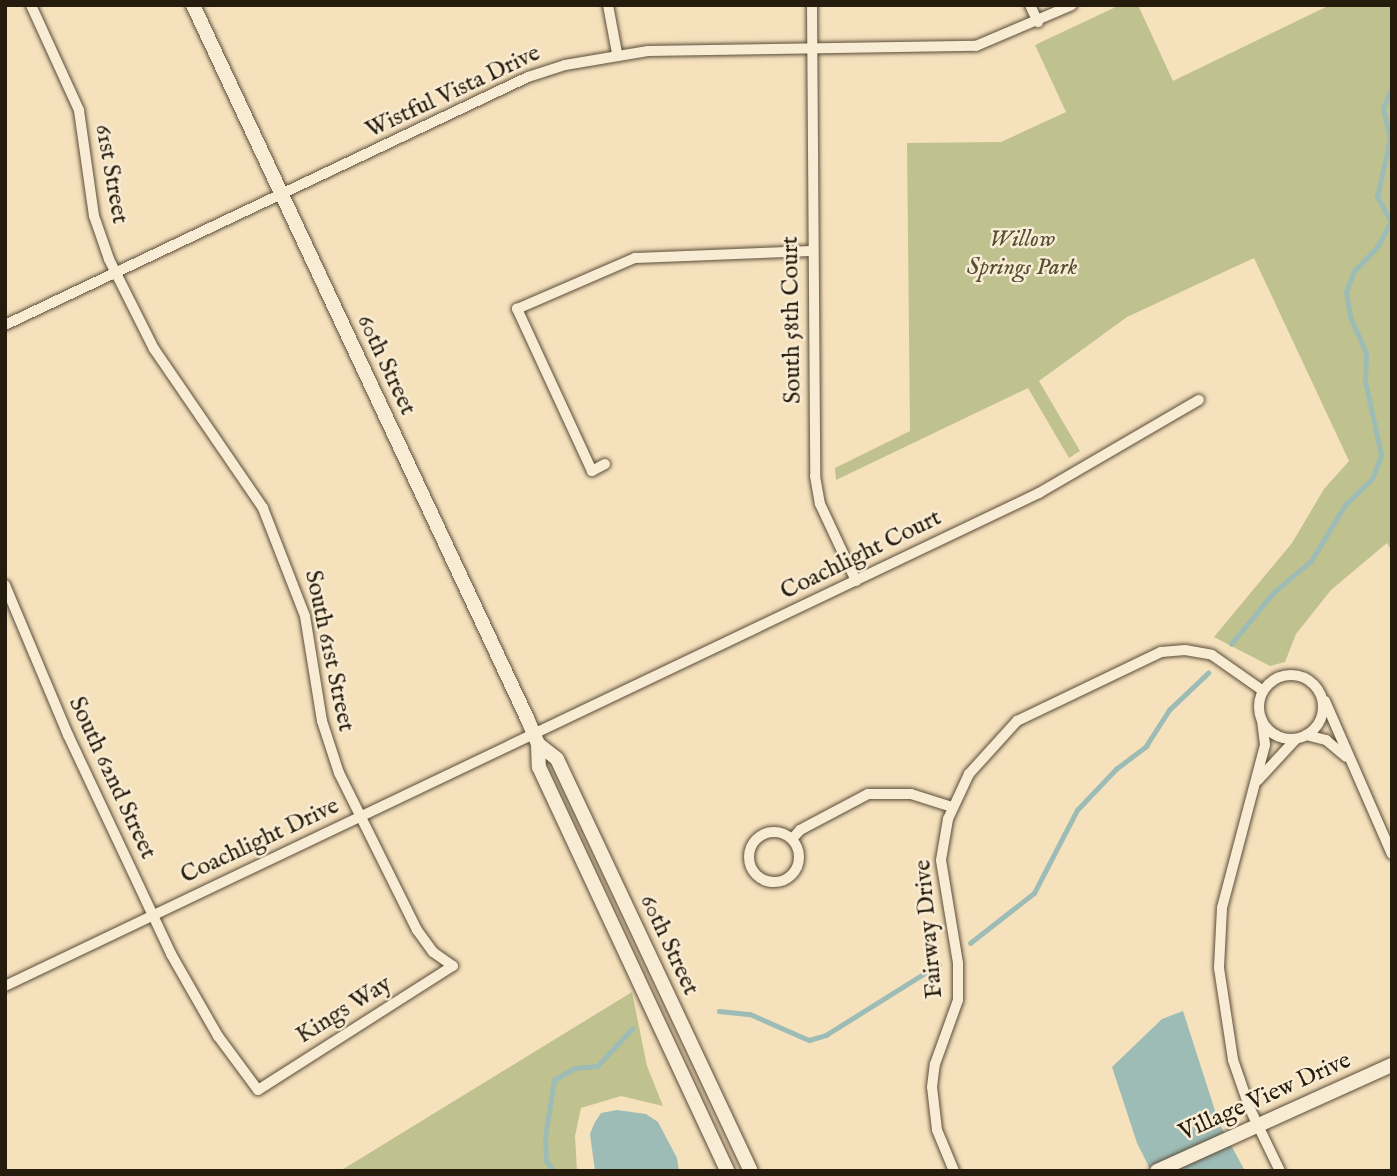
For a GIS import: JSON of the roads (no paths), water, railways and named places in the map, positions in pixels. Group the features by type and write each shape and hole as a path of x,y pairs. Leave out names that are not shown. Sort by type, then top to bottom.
{"street":[{"name":"61st Street","path":"32,5 79,110 94,216 116,273"},
{"name":"60th Street","path":"192,5 536,740 539,767 727,1171"},
{"path":"608,5 617,53"},
{"name":"South 58th Court","path":"812,5 816,489 856,581"},
{"path":"1030,5 1038,22"},
{"name":"Wistful Vista Drive","path":"5,325 528,77 617,53 976,46 1038,22 1072,5"},
{"path":"606,464 592,471 517,309 635,258 812,251"},
{"name":"South 61st Street","path":"116,273 154,349 245,475 281,543 305,616 329,747 360,818 416,930 433,952 453,966"},
{"name":"Coachlight Court","path":"536,740 1070,477 1199,400"},
{"name":"South 62nd Street","path":"5,585 68,735 192,995 258,1090"},
{"name":"Fairway Drive","path":"954,1171 937,1130 932,1102 935,1064 958,1000 958,963 941,881 952,807 977,761 1017,721 1148,656 1173,650 1212,655 1262,690"},
{"path":"1280,1171 1243,1091 1225,1020 1219,946 1234,855 1265,745 1262,690 1269,682 1294,674 1310,681 1324,699 1391,852"},
{"path":"1256,782 1322,716 1324,699"},
{"path":"1262,720 1271,734 1326,740 1348,759"},
{"name":"60th Street","path":"536,740 557,759 751,1171"},
{"name":"Coachlight Drive","path":"5,986 152,914 536,740"},
{"path":"792,839 800,830 868,794 911,794 952,807"},
{"path":"771,831 792,839 799,857 793,873 776,882 756,875 748,859 752,842 771,831"},
{"name":"Kings Way","path":"258,1090 453,966"},
{"name":"Village View Drive","path":"1157,1171 1392,1065"}],"water":[{"path":"1183,1011 1219,1123 1245,1171 1151,1171 1137,1143 1112,1067 1162,1019"},
{"path":"617,1110 646,1114 658,1122 677,1158 679,1171 595,1171 590,1134 601,1113"}],"waterway":[{"path":"1231,644 1273,593 1311,561 1345,505 1372,479 1381,455 1365,381 1366,353 1350,317 1346,292 1354,271 1377,247 1391,222 1377,197 1390,139 1383,109 1392,87"},
{"path":"970,943 1034,893 1077,810 1116,769 1146,746 1169,710 1208,673"},
{"path":"719,1011 750,1014 809,1040 826,1035 939,964"},
{"path":"554,1171 546,1161 545,1137 554,1080 575,1068 597,1066 632,1029"}],"park label":[{"name":"Willow Springs Park","path":"1022,254"}]}
